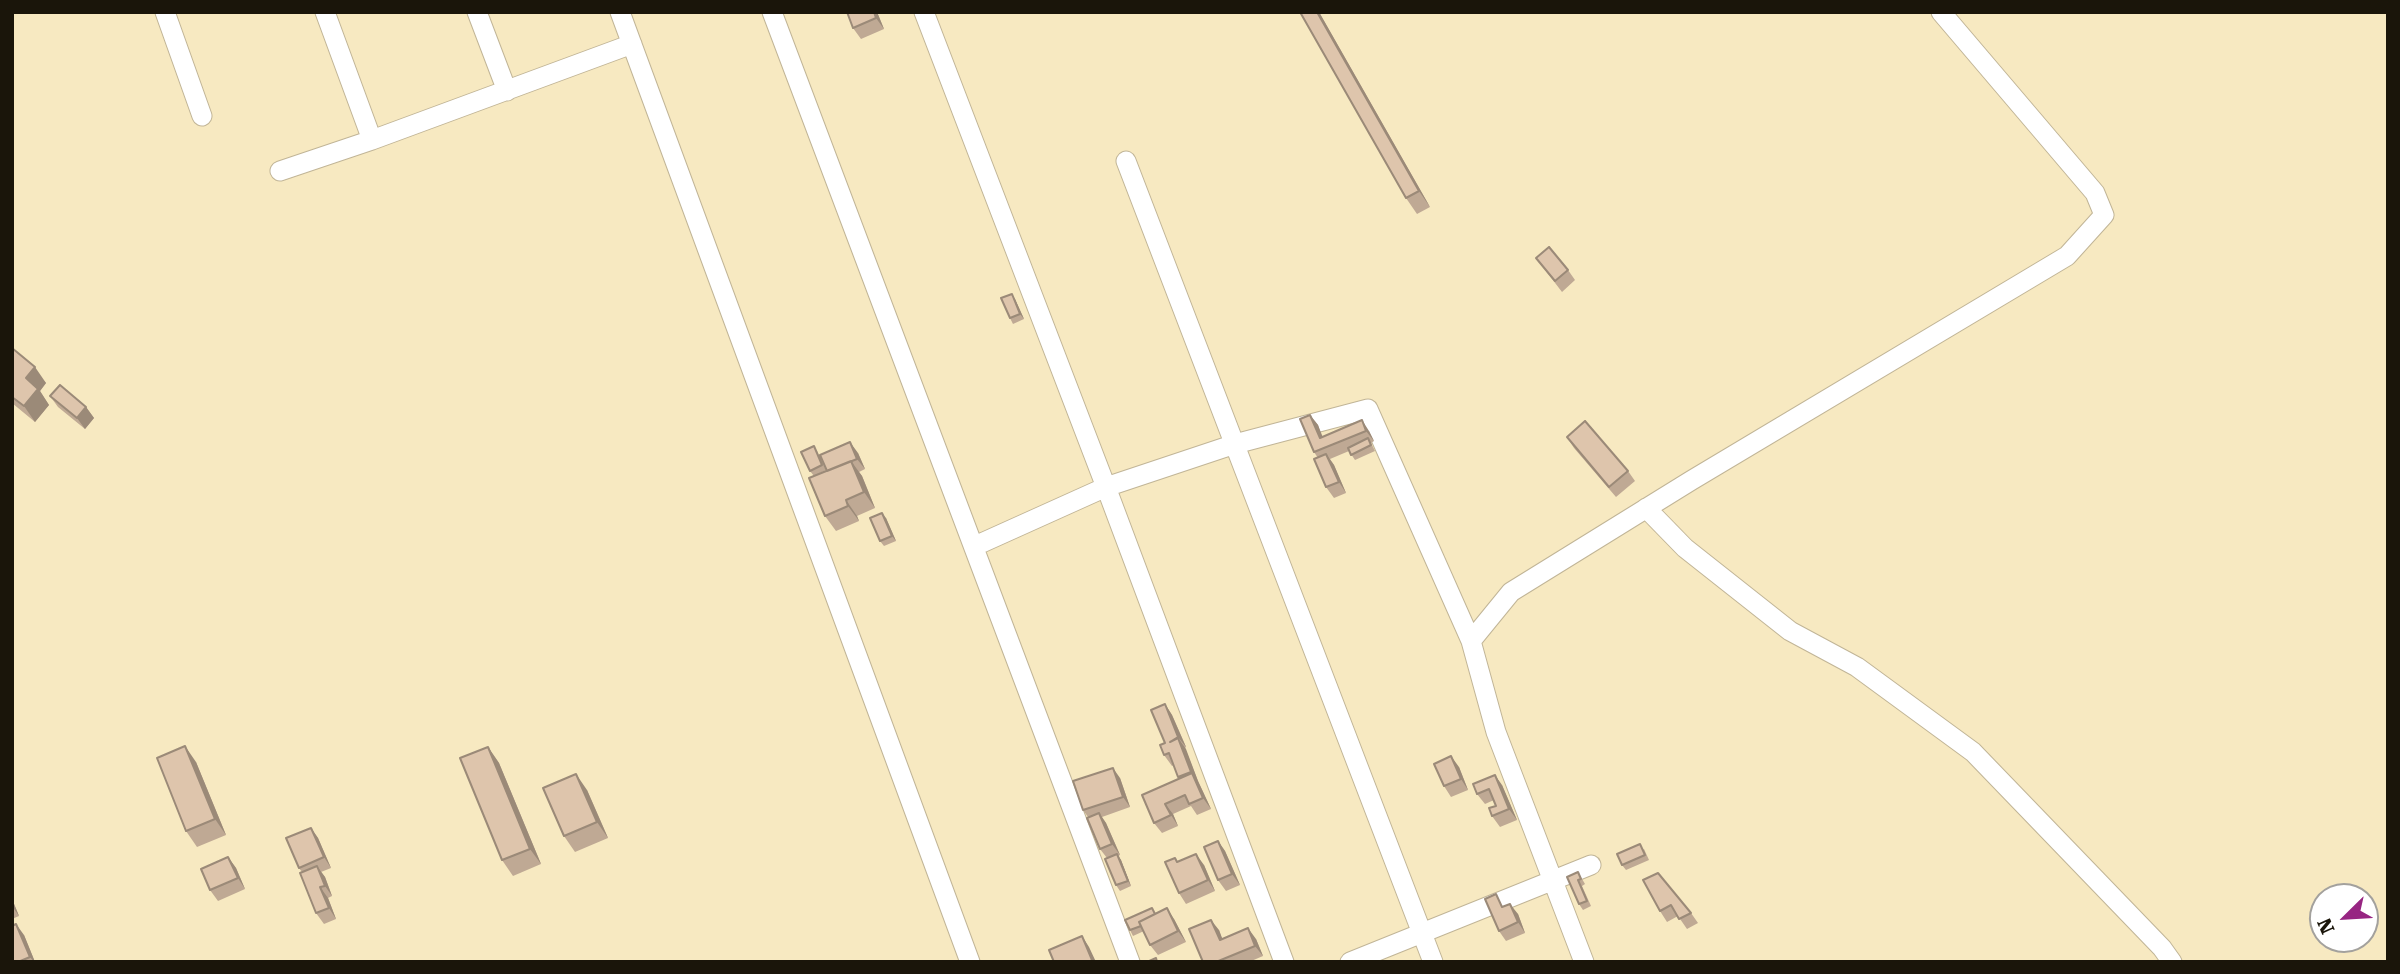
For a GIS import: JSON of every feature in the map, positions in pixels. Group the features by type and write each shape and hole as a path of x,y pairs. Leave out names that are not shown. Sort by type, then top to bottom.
{"street":[{"path":"165,12 202,116"},
{"path":"325,12 372,140"},
{"path":"477,12 507,91"},
{"path":"620,12 970,962"},
{"path":"772,12 1130,962"},
{"path":"924,12 1284,962"},
{"path":"1471,640 1511,592 2067,256 2104,215 2095,193 1941,12"},
{"path":"280,171 632,44"},
{"path":"1126,161 1433,962"},
{"path":"975,546 1106,487 1235,444 1368,410 1471,640 1496,732 1584,962"},
{"path":"1646,508 1685,548 1790,631 1857,667 1973,752 2162,948 2172,962"},
{"path":"1350,962 1591,865"}],"shaded area":[{"path":"12,12 2388,12 2388,962 12,962"}],"building":[{"path":"847,12 874,12 876,18 853,28"},
{"path":"1300,12 1317,12 1419,191 1406,198"},
{"path":"1549,247 1568,270 1555,281 1536,258"},
{"path":"1012,294 1020,314 1010,318 1001,298"},
{"path":"12,348 35,367 26,378 38,389 24,406 12,397"},
{"path":"60,385 86,407 77,418 50,396"},
{"path":"1310,415 1320,438 1362,420 1366,431 1314,452 1300,419"},
{"path":"1585,421 1628,471 1609,487 1567,437"},
{"path":"1368,438 1371,445 1351,455 1348,448"},
{"path":"850,442 857,459 827,471 820,455"},
{"path":"814,446 822,465 810,471 801,452"},
{"path":"1326,454 1339,482 1326,487 1314,459"},
{"path":"851,461 864,492 846,500 848,506 825,516 809,478"},
{"path":"882,513 892,536 880,541 870,518"},
{"path":"1165,704 1178,737 1170,742 1178,738 1191,772 1178,777 1169,753 1164,755 1160,745 1165,743 1151,710"},
{"path":"185,746 215,819 186,831 157,758"},
{"path":"488,747 530,849 502,860 460,758"},
{"path":"1451,756 1461,779 1444,786 1434,764"},
{"path":"1113,768 1123,797 1083,810 1073,781"},
{"path":"1192,773 1203,798 1189,804 1185,795 1165,804 1171,815 1154,823 1142,795"},
{"path":"576,774 597,822 564,836 543,788"},
{"path":"1495,775 1509,809 1492,816 1489,808 1496,806 1489,789 1477,794 1473,784"},
{"path":"1099,813 1112,844 1100,849 1087,818"},
{"path":"311,828 324,857 299,868 286,838"},
{"path":"1218,841 1232,874 1218,880 1204,847"},
{"path":"1640,844 1645,855 1622,865 1617,854"},
{"path":"1117,854 1128,881 1116,885 1105,859"},
{"path":"1196,854 1208,880 1179,893 1165,862 1175,858 1177,862"},
{"path":"228,857 238,878 210,890 201,869"},
{"path":"317,866 325,886 320,887 329,908 316,913 300,873"},
{"path":"1578,872 1581,879 1578,880 1587,901 1579,904 1567,877"},
{"path":"1658,873 1691,913 1679,919 1671,905 1660,911 1643,880"},
{"path":"1496,894 1502,907 1510,904 1518,922 1499,931 1485,899"},
{"path":"1152,908 1155,914 1139,922 1141,926 1130,930 1125,920"},
{"path":"1167,908 1178,931 1150,945 1139,922"},
{"path":"1211,920 1220,940 1248,928 1255,946 1216,962 1203,962 1189,929"},
{"path":"16,924 30,957 12,962 12,926"},
{"path":"1082,936 1092,960 1054,962 1049,950"}]}
